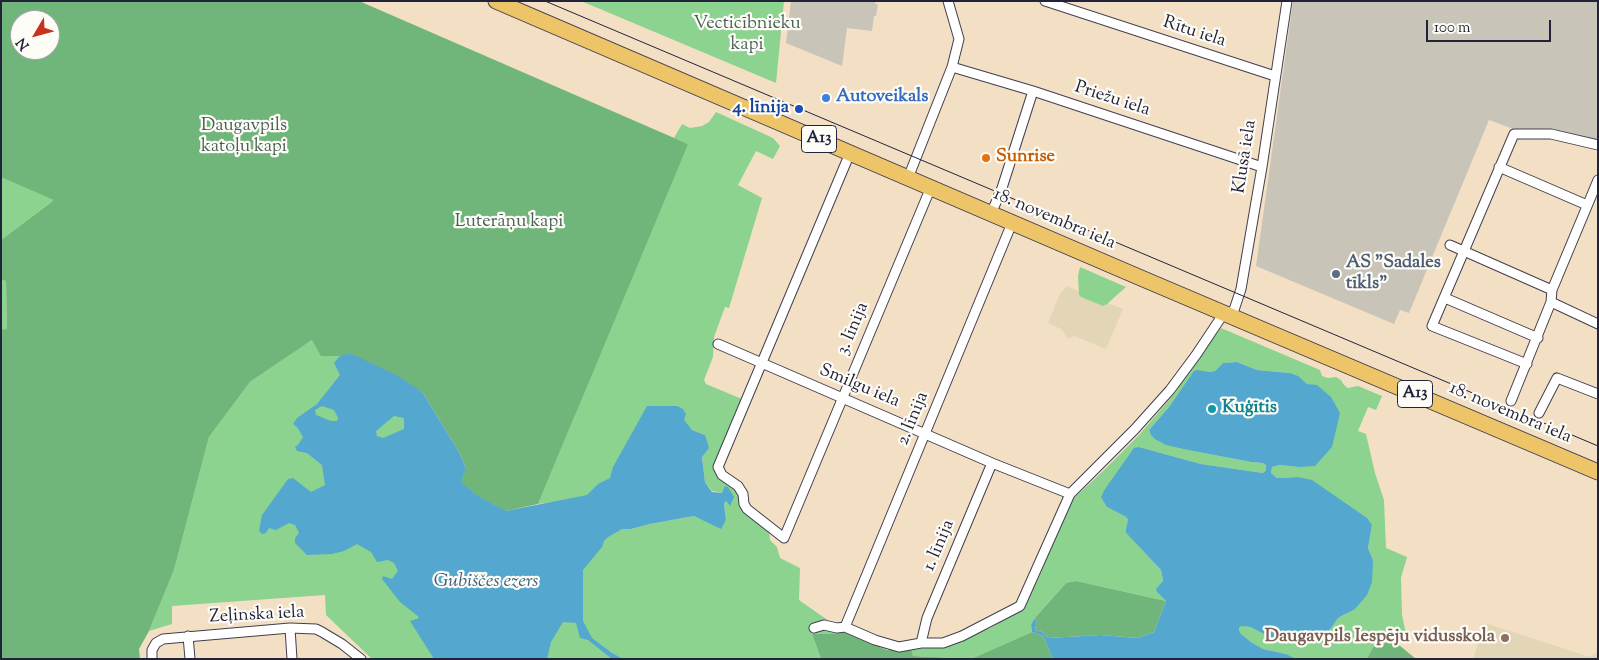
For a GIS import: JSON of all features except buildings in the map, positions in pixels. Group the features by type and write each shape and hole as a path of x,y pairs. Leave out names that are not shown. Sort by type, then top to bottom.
{"main road":[{"name":"18. novembra iela","path":"496,1 1598,472"}],"street":[{"path":"908,178 952,67 959,39 948,1"},
{"name":"Rītu iela","path":"1045,1 1275,76"},
{"name":"Klusā iela","path":"1228,315 1241,289 1287,1"},
{"name":"Priežu iela","path":"952,67 1033,91 1262,167"},
{"path":"992,214 1033,91"},
{"path":"1527,364 1432,326 1514,134 1550,134 1598,145"},
{"path":"762,363 850,153"},
{"path":"1499,167 1587,205"},
{"path":"1511,401 1538,338 1551,302 1552,290 1597,184"},
{"name":"3. līnija","path":"762,363 718,467 722,475 738,486 743,494 744,504 747,509 784,538 931,188"},
{"name":"2. līnija","path":"845,627 1012,223"},
{"path":"1450,245 1552,290"},
{"path":"1445,298 1538,338"},
{"path":"1551,302 1598,324"},
{"path":"814,628 824,626 845,627 875,640 899,647 921,643 943,643 962,636 1020,606 1070,494 1135,429 1170,390 1228,315"},
{"name":"Smilgu iela","path":"718,344 1070,494"},
{"path":"1539,413 1557,378 1598,394"},
{"name":"1. līnija","path":"921,643 928,618 992,462"},
{"path":"290,628 292,659"},
{"name":"Zeļinska iela","path":"152,655 156,643 163,639 290,628 316,629 342,644 360,659"},
{"path":"188,636 190,659"}],"shaded area":[{"path":"791,1 875,1 875,4 878,4 872,31 847,28 842,66 786,43"},
{"path":"1293,1 1598,1 1598,145 1535,137 1489,120 1409,313 1400,310 1394,324 1256,266"},
{"path":"1067,286 1123,309 1106,349 1074,336 1068,339 1061,329 1048,323 1060,294"},
{"name":"Daugavpils Iespēju vidusskola","path":"1485,623 1590,657 1598,652 1598,659 1473,659"}],"green space":[{"path":"1,1 44,10 10,10 10,60 60,60 60,13 687,146 688,144 674,138 682,124 690,128 702,126 709,122 716,112 773,138 780,146 773,159 756,151 738,185 762,198 729,308 725,307 714,337 713,357 704,380 706,384 742,399 714,470 736,488 769,531 770,540 777,547 780,558 800,568 799,600 846,633 812,634 821,659 372,659 326,615 325,595 172,606 172,624 149,631 174,570 209,437 250,382 312,340 350,353 506,511 554,502 538,504 575,415 416,364 51,202 1,240","holes":["692,430 705,435 702,457 705,482 712,491 722,493 730,506 726,501 724,504 726,520 718,526 694,516 631,529 622,529"]},
{"path":"1,1 359,1 688,144 538,504 506,511 478,496 461,482 466,468 459,452 423,393 350,353 340,356 321,356 312,340 250,382 209,437 174,570 149,631 139,649 140,659 1,659 1,330 7,329 6,281 1,280 1,240 54,200 1,177"},
{"name":"Vecticībnieku kapi","path":"581,1 784,1 776,83"},
{"path":"1080,267 1126,287 1103,306 1081,297 1079,295 1078,276"},
{"path":"1,280 6,281 7,330 1,330"},
{"path":"1221,328 1320,370 1322,376 1328,378 1336,377 1348,388 1358,386 1382,396 1376,410 1368,407 1358,431 1366,434 1375,473 1384,500 1386,548 1407,557 1401,578 1402,615 1406,634 1399,645 1389,642 1375,646 1367,659 1297,659 1286,654 1263,649 1240,633 1239,628 1243,626 1250,627 1270,637 1285,639 1325,635 1338,618 1346,614 1373,560 1368,548 1372,525 1298,477 1277,478 1271,473 1272,467 1280,465 1298,467 1317,386 1307,384 1290,373 1257,370 1237,362 1223,363 1215,371 1195,371 1169,407 1149,430 1151,435 1193,451 1264,463 1266,470 1263,473 1201,464 1139,447 1107,507 1126,517 1128,520 1126,533 1161,570 1163,581 1157,592 1166,601 1076,581 1066,583 1034,619 1031,625 1032,632 971,659 913,656 911,648 946,644 991,628 1021,608 1038,579 1072,500 1139,435 1175,393 1189,370"},
{"path":"1076,581 1166,601 1154,632 1138,638 1100,635 1048,638 1042,632 1035,630 1037,621 1034,619 1066,583"},
{"path":"1032,632 1043,636 1053,659 971,659"},
{"path":"846,633 887,650 911,648 913,656 971,659 821,659 812,634"},
{"path":"1389,642 1399,645 1416,659 1367,659 1374,646"}],"water":[{"name":"Gubiščes ezers","path":"350,353 400,377 423,393 459,452 466,468 461,482 478,496 506,511 587,495 598,484 610,478 613,467 647,406 677,406 683,409 686,414 684,420 692,430 705,435 709,448 702,457 705,482 712,492 722,493 725,486 728,487 734,497 730,506 726,501 724,504 726,520 721,529 694,516 631,529 622,529 604,541 602,547 583,570 583,621 592,638 623,659 612,659 588,640 580,638 576,623 563,622 551,642 547,659 434,659 410,621 419,617 400,602 382,579 383,576 392,579 398,571 394,563 388,560 377,562 371,552 357,544 344,551 332,554 307,555 295,543 295,538 299,533 295,525 289,523 276,530 269,528 266,533 262,534 259,531 262,515 288,479 293,478 311,492 325,485 322,465 307,453 297,451 295,447 303,437 293,424 297,418 317,404 340,375 334,363 340,356","holes":["322,406 334,410 338,418 337,421 331,421 316,415 315,410","394,416 404,418 404,429 383,438 377,436 376,431"]},
{"path":"1237,362 1257,370 1290,373 1298,376 1307,384 1317,385 1331,397 1340,413 1332,447 1315,466 1280,465 1272,467 1271,473 1277,478 1298,477 1312,480 1367,518 1372,525 1368,548 1373,560 1372,582 1367,595 1355,609 1338,618 1326,635 1318,638 1270,637 1250,627 1241,626 1239,628 1240,633 1263,649 1286,654 1297,659 1053,659 1043,636 1032,632 1031,625 1034,619 1037,621 1035,630 1042,632 1048,638 1100,635 1138,638 1154,632 1166,601 1156,589 1163,581 1161,570 1126,533 1128,520 1126,517 1107,507 1101,497 1134,448 1139,447 1201,464 1263,473 1266,470 1266,465 1263,463 1166,445 1155,439 1149,430 1169,407 1194,371 1215,371 1223,363"}],"tram line":[{"path":"545,1 1598,446"}],"place":[{"name":"Autoveikals","path":"826,98"},
{"name":"4. līnija","path":"799,109"},
{"name":"Sunrise","path":"986,158"},
{"name":"AS \"Sadales tīkls\"","path":"1336,274"},
{"name":"Kuģītis","path":"1212,409"},
{"name":"Daugavpils Iespēju vidusskola","path":"1505,638"}],"park label":[{"name":"Daugavpils katoļu kapi","path":"244,137"},
{"name":"Luterāņu kapi","path":"509,223"}]}
